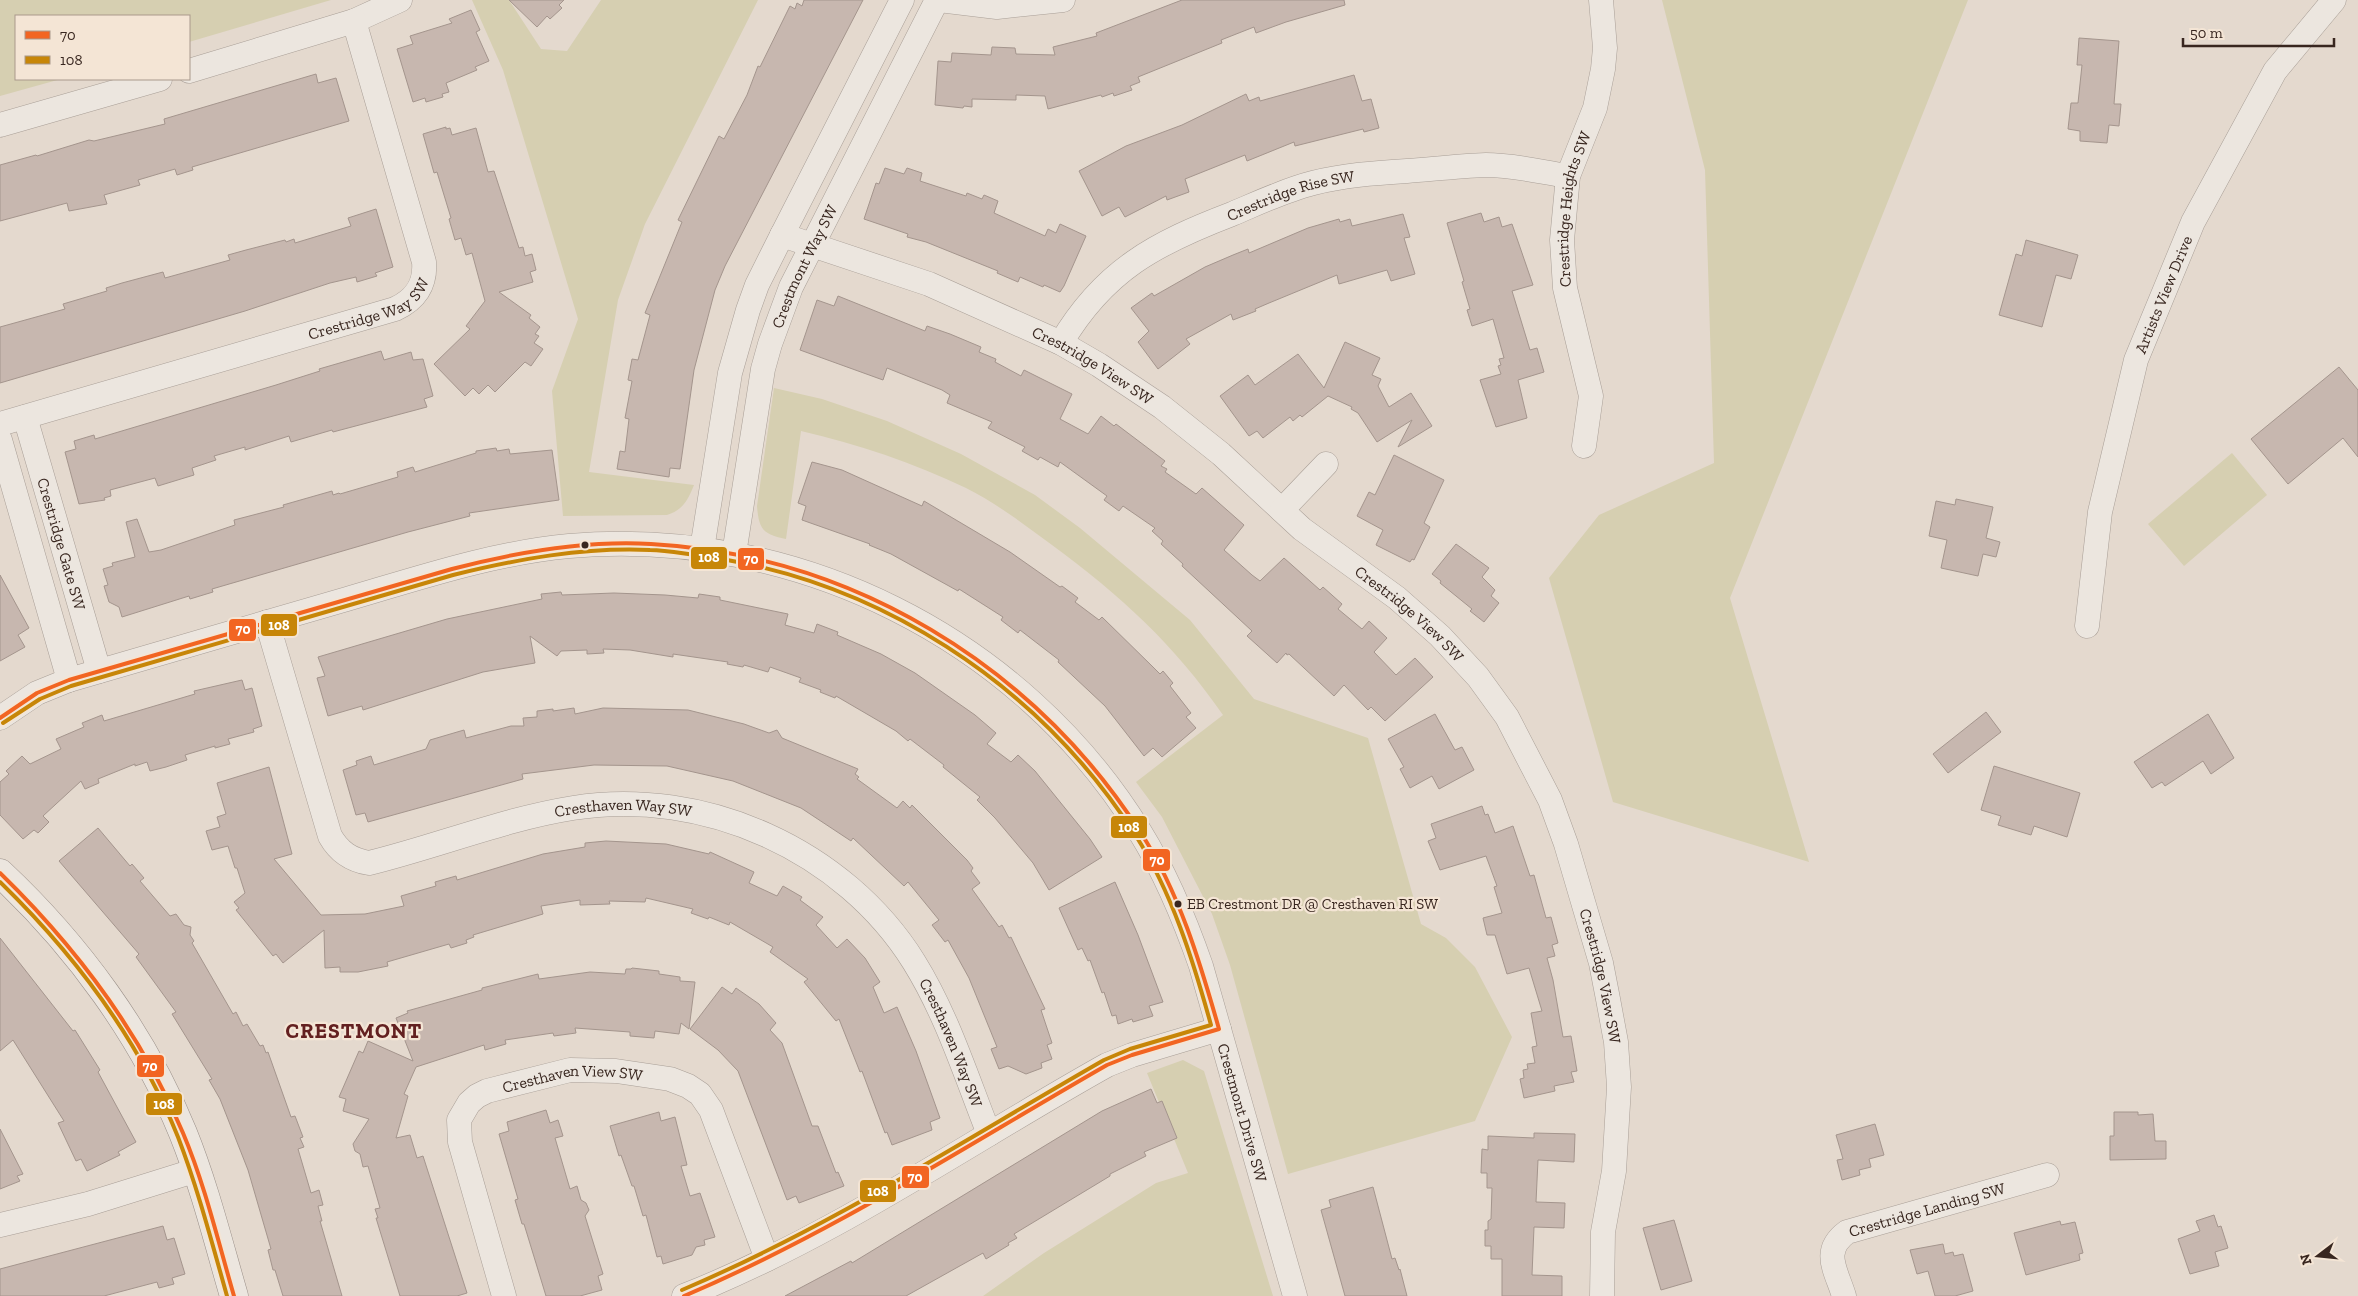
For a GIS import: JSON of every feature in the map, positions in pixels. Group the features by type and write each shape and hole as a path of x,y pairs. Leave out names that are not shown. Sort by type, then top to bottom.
{"street":[{"path":"190,70 354,21 400,0"},
{"name":"Crestmont Way SW","path":"702,549 730,373 737,343 757,285 902,0"},
{"path":"938,0 997,7 1064,0"},
{"name":"Crestmont Way SW","path":"734,554 763,369 780,315 812,245 938,0"},
{"name":"Crestridge Heights SW","path":"1584,446 1591,396 1586,366 1571,312 1562,265 1562,240 1568,176 1595,108 1603,69 1605,48 1601,0"},
{"name":"Artists View Drive","path":"2087,626 2100,512 2136,360 2193,222 2270,79 2334,0"},
{"name":"Crestridge Way SW","path":"0,424 407,304 420,288 423,280 424,262 354,21"},
{"path":"0,124 156,80"},
{"name":"Crestridge Rise SW","path":"1061,343 1073,321 1092,298 1128,265 1148,251 1177,235 1311,183 1353,174 1486,165 1568,176"},
{"name":"Crestridge View SW","path":"782,235 930,284 1061,343 1162,406 1228,461 1333,554 1397,598 1446,643 1478,677 1507,717 1550,800 1566,844 1601,963 1616,1042 1619,1087 1614,1171 1603,1232 1602,1296"},
{"name":"Crestridge Gate SW","path":"25,417 99,672"},
{"name":"Crestridge Gate SW","path":"0,440 69,680"},
{"path":"1282,510 1326,464"},
{"name":"Crestmont Drive SW","path":"0,718 37,693 69,680 476,562 567,546 645,544 702,549 734,554 814,575 855,589 946,636 977,657 1019,690 1056,724 1090,762 1140,831 1163,872 1184,918 1201,966 1295,1296"},
{"name":"Cresthaven Way SW","path":"267,622 330,836 342,852 359,862 369,863 532,816 601,805 636,804 684,808 755,830 825,868 869,905 899,940 935,998 989,1134"},
{"path":"0,873 69,945 123,1020 158,1080 182,1131 197,1170 234,1296"},
{"path":"684,1296 722,1282 815,1236 1107,1065 1141,1052 1219,1029"},
{"name":"Cresthaven View SW","path":"504,1296 460,1142 459,1120 469,1103 487,1091 570,1070 590,1069 657,1077 688,1086 700,1094 711,1110 767,1260"},
{"path":"0,1225 88,1204 197,1170"},
{"name":"Crestridge Landing SW","path":"1844,1296 1832,1257 1832,1247 1848,1232 2048,1174"}],"shaded area":[{"path":"0,0 331,0 190,42 190,15 15,15 15,80 57,80 0,96"},
{"path":"472,0 509,0 541,49 567,51 601,0 758,0 645,224 618,300 589,472 694,485 684,504 673,513 667,515 563,516 552,391 578,319 503,70"},
{"path":"1662,0 1968,0 1730,598 1809,862 1613,802 1549,578 1599,515 1714,463 1705,170"},
{"path":"774,388 822,399 887,421 961,454 1035,495 1080,528 1190,620 1254,699 1368,738 1421,924 1446,938 1475,967 1512,1037 1475,1121 1288,1174 1230,965 1212,914 1162,817 1136,782 1223,715 1166,643 1124,602 1101,583 999,507 966,488 906,462 865,448 801,431 786,539 767,533 759,521 757,506"},
{"path":"2232,453 2267,495 2184,566 2148,524"},
{"path":"1183,1060 1204,1071 1273,1296 983,1296 1044,1253 1156,1183 1188,1173 1147,1073"}],"building":[{"path":"509,0 564,0 559,5 562,8 550,19 547,16 537,27"},
{"path":"804,0 863,0 725,266 715,290 694,370 680,469 670,468 669,477 617,469 620,451 625,452 629,419 625,418 632,381 628,380 632,359 638,360 650,315 645,313 682,222 678,220 719,136 724,139 747,95 758,66 760,67 790,6 795,9 797,3 802,6"},
{"path":"1182,0 1344,0 1345,5 1256,33 1254,27 1221,40 1222,43 1138,77 1140,82 1130,86 1132,90 1114,96 1113,93 1102,97 1101,95 1048,109 1045,96 1016,95 1016,100 972,99 972,107 964,106 963,108 935,105 938,61 951,62 952,53 991,55 992,47 1015,48 1016,54 1055,55 1053,47 1097,36 1096,33"},
{"path":"471,10 480,30 476,32 489,61 475,67 477,70 446,83 449,92 442,94 443,97 426,102 425,98 413,102 397,49 413,44 410,36 452,23 449,19"},
{"path":"2079,38 2119,41 2114,104 2121,104 2119,126 2109,125 2107,143 2080,141 2080,131 2068,129 2071,103 2078,103 2082,65 2077,65"},
{"path":"316,74 318,83 336,78 349,121 192,167 193,170 177,175 175,169 138,180 140,185 104,195 107,204 69,211 67,203 0,221 0,165 89,140 94,141 165,124 164,119"},
{"path":"1354,75 1362,101 1371,99 1379,128 1364,132 1363,129 1295,146 1294,142 1247,161 1245,155 1185,179 1189,192 1167,200 1166,196 1125,217 1119,207 1102,216 1079,171 1126,146 1182,125 1246,94 1249,101 1259,97 1260,101"},
{"path":"446,127 446,129 450,128 452,135 476,128 488,172 494,171 519,248 523,247 525,256 532,254 536,270 530,272 533,282 499,292 531,315 529,318 540,327 535,334 539,336 534,343 543,349 531,366 525,362 495,392 488,385 479,394 473,388 465,396 434,364 470,329 466,326 485,301 472,253 466,255 461,238 455,240 449,219 451,218 437,172 434,173 423,134"},
{"path":"885,168 904,174 907,168 922,173 920,181 966,196 967,193 982,199 984,195 998,201 994,213 1045,236 1048,229 1056,233 1060,224 1086,236 1060,292 1020,277 1018,282 997,273 998,271 926,242 907,237 908,234 864,219 876,183 879,184"},
{"path":"376,209 393,267 375,273 377,276 357,282 356,277 330,283 245,311 0,383 0,327 65,309 63,304 107,291 106,288 122,283 163,272 165,278 230,260 228,255 285,240 286,242 294,239 295,243 351,226 348,218"},
{"path":"1481,213 1484,222 1499,217 1502,227 1512,224 1533,285 1512,291 1530,350 1537,348 1544,372 1518,380 1527,418 1496,427 1480,380 1501,374 1498,366 1501,365 1499,359 1504,358 1493,319 1472,326 1467,310 1470,309 1462,282 1464,281 1447,223"},
{"path":"1403,214 1410,237 1404,238 1415,274 1391,281 1387,270 1339,284 1337,275 1233,320 1231,314 1186,339 1190,344 1158,369 1138,342 1149,331 1131,308 1152,293 1154,296 1205,267 1248,249 1249,253 1308,228 1339,219 1340,222 1350,219 1352,226"},
{"path":"2026,240 2078,255 2071,279 2056,275 2042,327 1999,315 2016,254 2022,256"},
{"path":"838,296 925,331 927,326 950,334 981,347 979,352 996,359 995,362 1021,376 1024,370 1072,394 1060,419 1088,434 1101,416 1114,426 1116,424 1165,461 1161,466 1167,469 1165,472 1196,494 1202,488 1244,525 1224,550 1252,575 1260,581 1284,558 1320,590 1323,587 1342,604 1338,609 1362,629 1369,621 1387,638 1374,652 1396,675 1415,658 1433,677 1385,721 1371,707 1368,710 1344,685 1334,696 1289,654 1287,655 1286,653 1277,663 1247,636 1252,631 1161,544 1163,541 1152,531 1155,528 1123,506 1119,511 1104,500 1107,496 1060,462 1058,467 1040,457 1038,460 1022,451 1025,447 988,428 992,422 947,403 950,395 942,390 887,368 883,380 800,350 817,300 834,306"},
{"path":"1345,342 1380,358 1372,375 1381,379 1378,386 1389,407 1411,393 1432,426 1398,447 1412,420 1377,442 1358,413 1351,409 1352,407 1328,396 1302,417 1300,415 1293,421 1290,417 1263,438 1257,431 1249,436 1220,396 1248,375 1255,385 1298,354 1324,388"},
{"path":"381,351 384,360 411,352 413,360 423,359 433,396 424,399 427,407 291,442 289,436 245,450 245,447 214,456 216,460 192,468 194,475 158,486 155,478 110,490 111,496 104,498 105,500 79,504 65,452 76,449 74,441 94,435 95,439 276,385 320,371 319,369"},
{"path":"2339,367 2358,390 2358,457 2343,438 2288,484 2251,439"},
{"path":"496,448 497,451 509,449 510,454 552,450 559,500 469,513 470,516 408,532 212,589 213,592 190,599 189,596 122,617 119,607 109,602 104,586 108,585 103,569 113,566 112,563 135,557 126,522 137,519 149,552 161,550 235,525 234,520 284,507 283,505 332,491 333,495 340,494 398,477 397,472 413,467 415,472 476,453 476,451"},
{"path":"1394,455 1444,480 1424,523 1430,527 1414,560 1412,559 1410,562 1376,545 1383,530 1357,516 1369,492 1375,495"},
{"path":"812,462 842,470 922,506 924,501 1010,552 1060,587 1062,586 1078,598 1075,602 1099,620 1102,617 1160,674 1163,671 1173,683 1170,686 1191,713 1186,717 1196,728 1162,757 1153,748 1144,756 1105,706 1058,662 1059,660 1020,630 1018,633 1001,620 1003,617 959,589 958,591 891,554 870,544 802,520 806,506 798,503"},
{"path":"1956,499 1993,507 1986,538 2000,542 1996,557 1983,554 1978,576 1941,568 1947,540 1929,536 1936,501 1955,505"},
{"path":"1456,544 1489,568 1482,577 1495,590 1491,596 1499,603 1484,622 1432,574"},
{"path":"0,575 29,628 18,635 25,647 0,661"},
{"path":"561,592 562,595 614,593 698,598 699,594 720,597 720,600 788,614 785,625 814,633 817,624 838,632 837,635 881,654 915,673 975,715 996,733 987,744 1011,762 1018,755 1035,771 1090,839 1102,857 1049,890 1033,863 977,800 980,797 943,767 944,765 910,739 908,741 896,731 836,696 835,698 820,692 821,690 799,682 801,678 770,667 768,672 744,665 743,667 727,664 728,662 673,654 673,657 630,650 603,649 604,653 587,654 587,650 561,651 557,656 530,636 535,663 483,672 363,710 362,706 328,716 317,678 325,676 318,657 447,619 542,599 541,594"},
{"path":"242,680 245,690 252,688 262,726 253,729 254,732 228,739 230,744 215,748 215,746 185,755 187,760 166,767 150,771 147,762 135,766 135,764 98,779 99,783 85,789 81,781 43,816 49,822 38,833 34,830 23,839 0,815 0,782 9,774 6,771 22,756 30,764 61,749 56,739 84,727 82,723 102,715 104,721 195,694 194,691"},
{"path":"574,708 575,714 603,708 688,710 744,724 769,733 777,730 782,738 858,769 855,774 859,777 857,779 897,808 903,801 910,808 912,805 973,868 971,871 980,883 972,889 999,927 1002,925 1009,938 1011,937 1045,1009 1041,1010 1052,1043 1047,1045 1052,1059 1041,1063 1042,1068 1026,1074 1008,1066 999,1069 991,1049 997,1047 969,978 948,940 945,942 932,925 939,920 908,882 904,886 853,838 851,841 801,808 733,781 667,766 594,765 522,774 523,779 368,822 365,813 356,815 343,770 357,765 356,761 371,756 374,765 426,749 430,740 464,730 466,738 511,726 524,726 523,718 537,717 537,711"},
{"path":"1986,712 2001,732 1948,773 1933,754"},
{"path":"1435,714 1455,750 1462,747 1474,770 1439,789 1432,776 1410,788 1400,769 1404,767 1388,739"},
{"path":"2208,714 2234,758 2211,774 2203,761 2165,786 2162,782 2152,788 2134,762"},
{"path":"1994,766 2080,793 2067,837 2034,826 2031,835 1998,825 2001,816 1981,810"},
{"path":"269,767 292,854 274,859 321,915 365,914 404,906 401,896 436,886 435,882 456,876 457,880 543,854 585,847 585,843 606,841 666,844 709,854 710,852 754,872 749,883 777,896 783,886 802,897 800,900 823,917 816,925 837,948 847,939 865,958 880,982 873,987 884,1013 897,1007 916,1051 940,1118 930,1122 932,1130 892,1145 887,1132 885,1133 862,1071 860,1072 839,1019 836,1021 804,982 808,979 770,952 773,947 730,922 729,925 709,917 708,919 691,913 693,909 646,898 645,902 609,901 610,904 580,905 580,900 541,906 543,914 473,935 474,937 466,940 467,943 451,948 449,944 387,962 388,966 358,972 340,972 340,967 325,968 324,930 283,963 276,954 273,956 236,910 239,908 234,902 245,893 237,868 235,868 228,846 212,850 206,831 220,827 217,817 226,814 217,783"},
{"path":"1482,806 1485,815 1488,814 1495,833 1513,826 1530,876 1534,875 1546,918 1551,917 1558,943 1552,945 1555,956 1547,958 1553,980 1563,1037 1571,1036 1577,1071 1571,1072 1574,1082 1554,1086 1555,1091 1524,1098 1520,1079 1524,1078 1523,1070 1528,1069 1527,1064 1535,1063 1532,1047 1537,1046 1531,1013 1542,1011 1529,968 1507,974 1495,935 1487,935 1483,918 1502,913 1494,887 1497,886 1486,856 1440,870 1428,841 1436,838 1431,824"},
{"path":"98,828 130,866 132,864 144,878 140,881 170,916 176,914 184,925 191,927 190,935 194,941 192,943 233,1014 236,1012 243,1026 247,1024 260,1046 263,1045 266,1053 268,1052 291,1117 295,1116 303,1137 300,1138 304,1147 298,1149 311,1193 319,1190 323,1205 318,1206 322,1221 320,1221 342,1296 283,1296 275,1270 273,1270 268,1250 271,1249 248,1170 220,1099 209,1080 212,1079 172,1014 176,1012 136,957 139,954 59,861"},
{"path":"1115,882 1138,935 1163,1002 1149,1006 1153,1016 1133,1022 1132,1019 1118,1024 1116,1015 1112,1016 1090,960 1088,961 1082,948 1078,950 1059,908"},
{"path":"0,938 73,1031 75,1030 100,1070 98,1072 136,1142 118,1152 120,1155 87,1171 81,1159 76,1161 58,1123 64,1121 13,1040 0,1051"},
{"path":"626,969 659,971 659,974 680,977 680,981 695,982 689,1029 681,1023 679,1034 655,1031 654,1038 630,1036 630,1032 575,1028 576,1033 554,1036 553,1033 505,1040 506,1044 485,1050 484,1045 416,1067 404,1094 408,1096 396,1138 410,1135 417,1158 423,1156 467,1293 457,1296 400,1296 376,1218 378,1218 375,1209 380,1208 368,1166 363,1167 360,1154 355,1151 353,1144 369,1119 343,1111 346,1099 339,1097 359,1051 363,1053 368,1041 413,1061 396,1018 408,1013 407,1011 482,990 482,988 538,974 539,979 590,972 625,974"},
{"path":"722,987 732,994 736,988 759,1004 776,1023 770,1030 782,1043 812,1126 818,1126 836,1173 838,1172 844,1186 799,1203 796,1196 787,1200 738,1071 718,1050 690,1029"},
{"path":"1151,1089 1157,1103 1162,1101 1177,1138 1144,1152 1146,1156 1110,1174 1110,1176 1014,1234 1017,1238 986,1259 983,1253 906,1296 785,1296 851,1261 852,1263 1102,1111"},
{"path":"546,1110 550,1123 558,1120 563,1136 555,1138 570,1189 577,1186 581,1200 586,1203 589,1210 585,1216 603,1274 598,1276 602,1290 580,1296 546,1296 515,1200 518,1199 499,1134 509,1131 507,1122"},
{"path":"659,1112 661,1121 675,1117 687,1165 681,1166 690,1196 700,1193 715,1237 704,1240 705,1245 696,1247 692,1255 663,1264 661,1256 657,1257 646,1215 643,1216 634,1186 632,1186 621,1155 619,1156 610,1126"},
{"path":"2114,1112 2138,1112 2138,1115 2153,1114 2155,1141 2166,1141 2166,1159 2110,1160 2110,1136 2114,1136"},
{"path":"1875,1124 1884,1155 1869,1159 1871,1167 1859,1170 1860,1175 1842,1180 1837,1160 1843,1159 1836,1135"},
{"path":"0,1129 23,1174 17,1176 20,1181 0,1189"},
{"path":"1534,1133 1575,1134 1574,1162 1538,1160 1536,1202 1565,1203 1564,1228 1534,1227 1532,1275 1562,1276 1562,1296 1502,1296 1502,1259 1491,1259 1491,1246 1485,1246 1485,1230 1488,1230 1488,1221 1491,1219 1492,1188 1487,1188 1487,1173 1481,1173 1482,1149 1488,1150 1488,1136 1534,1138"},
{"path":"1373,1187 1392,1259 1395,1258 1400,1269 1407,1296 1345,1296 1321,1210 1331,1207 1329,1200"},
{"path":"2214,1215 2218,1227 2221,1226 2228,1248 2215,1252 2219,1266 2190,1274 2178,1239 2200,1231 2196,1221"},
{"path":"1674,1220 1692,1281 1661,1290 1643,1228"},
{"path":"2060,1221 2061,1225 2075,1222 2083,1253 2079,1254 2080,1260 2026,1275 2014,1233"},
{"path":"163,1226 167,1240 174,1238 185,1274 172,1278 174,1284 159,1288 157,1282 104,1296 0,1296 0,1269"},
{"path":"1943,1244 1945,1254 1953,1252 1954,1256 1963,1254 1973,1291 1955,1296 1935,1296 1928,1271 1917,1274 1910,1250"}],"transit line":[{"name":"70","path":"0,718 37,693 69,680 452,569 501,557 601,544 651,544 725,553 797,570 866,596 931,630 991,671 1047,719 1097,773 1141,833 1167,879 1187,928 1219,1029 1132,1055 1107,1065 899,1187 793,1245 684,1296"},
{"name":"108","path":"3,723 40,699 71,686 453,575 526,559 600,550 656,550 694,555 761,567 826,587 888,613 946,646 1001,686 1051,731 1096,781 1136,836 1171,904 1197,976 1211,1025 1130,1049 1104,1060 844,1211 791,1239 682,1290"},
{"name":"70","path":"0,873 55,931 81,962 105,994 148,1061 191,1153 211,1213 234,1296"},
{"name":"108","path":"0,882 28,910 79,969 124,1033 144,1066 178,1137 192,1176 227,1296"}],"place":[{"name":"EB Crestmont DR @ Cresthaven RI SW","path":"1178,904"}],"district":[{"name":"CRESTMONT","path":"354,1030"}]}
